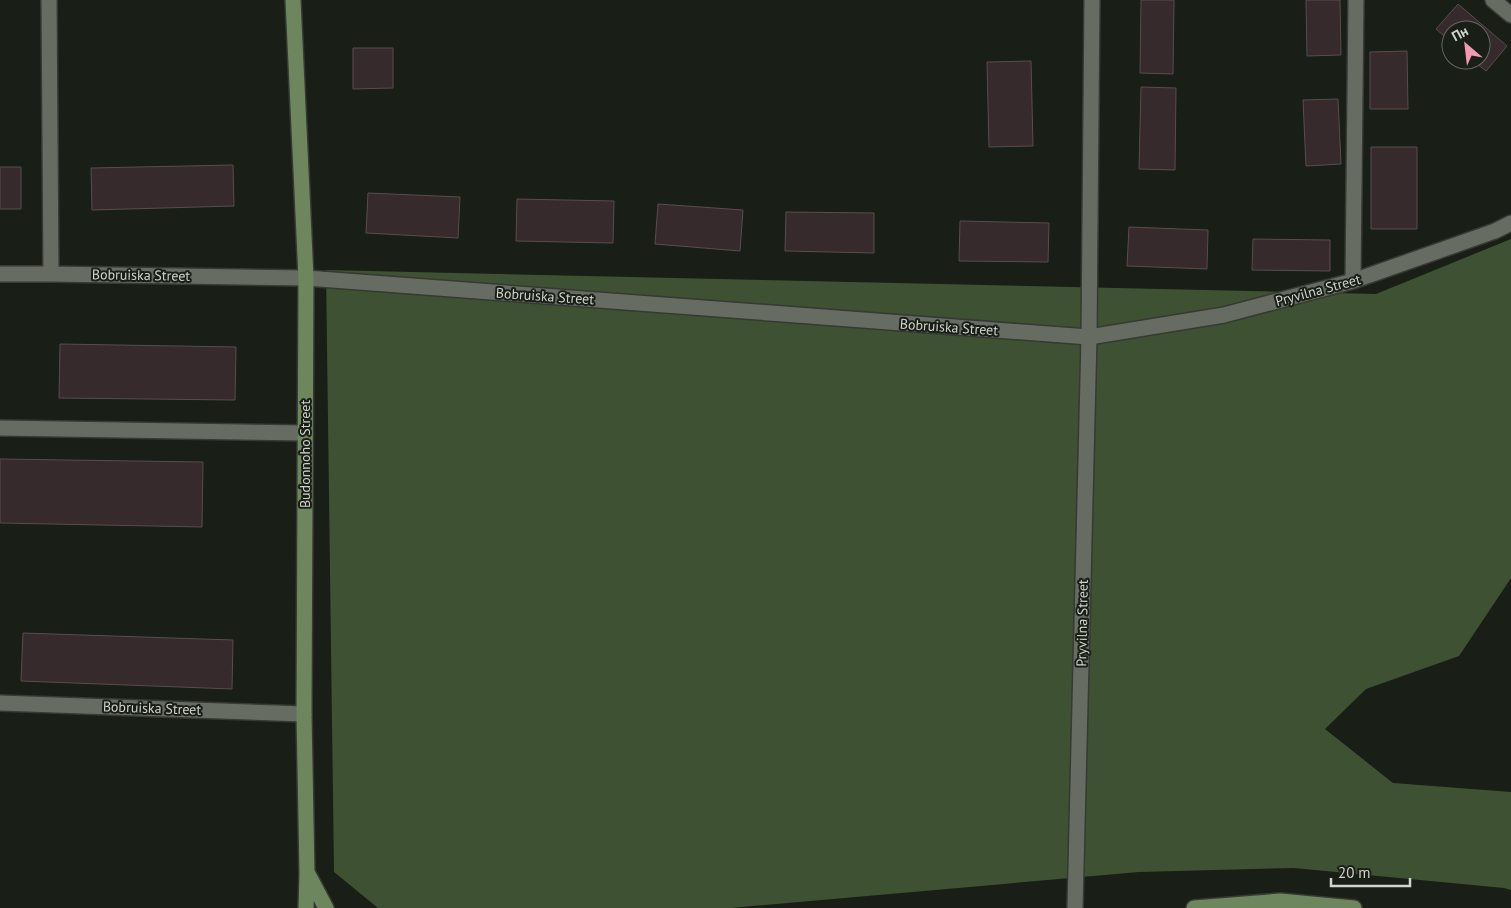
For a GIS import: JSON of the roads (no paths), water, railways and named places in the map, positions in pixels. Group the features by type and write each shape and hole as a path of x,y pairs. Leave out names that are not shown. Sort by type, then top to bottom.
{"main road":[{"name":"Budonnoho Street","path":"293,0 306,278 304,714 306,908"},
{"path":"307,874 326,908"},
{"path":"1194,908 1280,901 1354,908"}],"street":[{"path":"49,0 51,274"},
{"name":"Pryvilna Street","path":"1075,908 1089,337 1092,0"},
{"path":"1353,281 1356,0"},
{"path":"1494,0 1511,15"},
{"name":"Pryvilna Street","path":"1089,337 1224,315 1353,281 1495,231 1511,223"},
{"name":"Bobruiska Street","path":"0,274 306,278 1089,337"},
{"path":"0,428 305,433"},
{"name":"Bobruiska Street","path":"0,703 304,714"}]}
